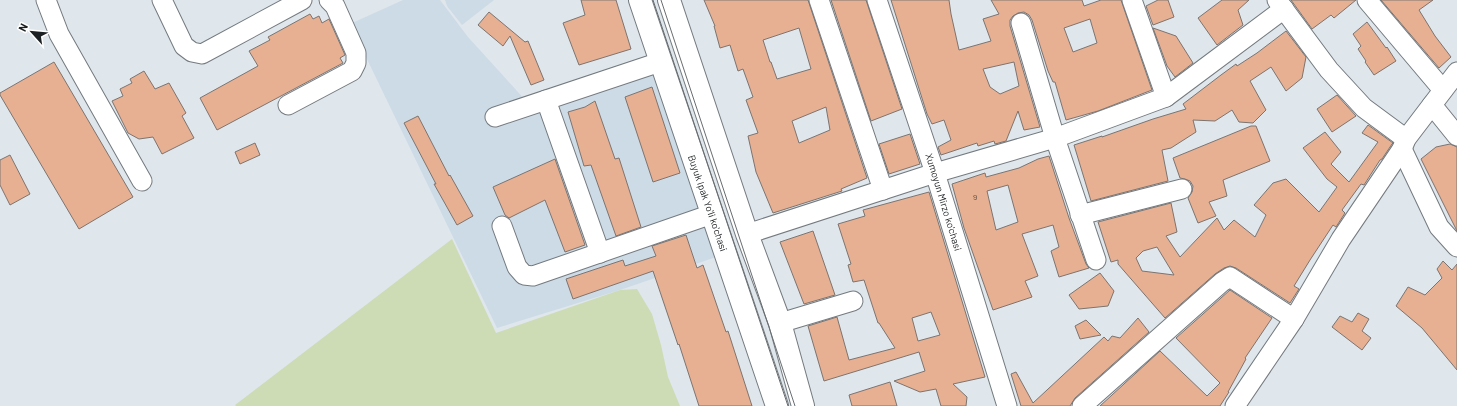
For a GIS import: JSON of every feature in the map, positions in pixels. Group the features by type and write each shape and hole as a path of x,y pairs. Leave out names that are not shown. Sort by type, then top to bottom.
{"main road":[{"name":"Buyuk Ipak Yo'li ko'chasi","path":"640,0 777,406"},
{"path":"669,0 747,234 780,323 803,406"}],"street":[{"path":"46,0 59,34 142,182"},
{"path":"162,0 184,46 192,52 202,54 302,0"},
{"path":"288,105 352,71 356,64 356,53 335,6 329,0"},
{"path":"819,0 883,190"},
{"name":"Xumoyun Mirzo ko'chasi","path":"877,0 936,173 1007,406"},
{"path":"1132,0 1166,97"},
{"path":"1367,0 1437,97 1457,136"},
{"path":"747,234 936,173 1055,138 1166,97 1280,5 1329,70 1364,108 1404,144 1439,227 1457,247"},
{"path":"1021,23 1055,138 1096,260"},
{"path":"495,117 660,62"},
{"path":"1235,406 1294,319 1341,239 1404,144 1437,97 1457,72"},
{"path":"546,100 600,253"},
{"path":"1080,215 1182,188"},
{"path":"502,226 517,267 524,275 533,276 712,214"},
{"path":"1082,406 1222,282 1230,277 1294,319"},
{"path":"780,323 853,301"}],"shaded area":[{"path":"403,0 440,0 468,37 527,102 650,67 716,257 620,290 497,328 350,24"},
{"path":"445,0 494,0 462,25 447,6"}],"green space":[{"path":"452,239 496,333 620,290 637,289 652,314 668,377 680,406 235,405"}],"building":[{"path":"581,0 616,0 631,49 579,65 563,23 585,15"},
{"path":"704,0 808,0 867,178 841,189 842,191 773,213 756,172 748,136 758,133 746,100 753,97 743,69 738,71 730,45 720,48 715,26","holes":["799,28 811,69 777,79 763,40","826,107 830,130 799,143 792,121"]},
{"path":"831,0 866,0 902,109 871,121"},
{"path":"891,0 949,0 959,50 991,41 983,19 999,14 991,0 1082,0 1084,6 1101,0 1121,0 1152,90 1098,111 1066,120 1055,82 1053,82 1048,71 1032,20 1029,15 1024,12 1013,16 1010,20 1010,26 1040,127 1024,130 1018,111 1006,141 995,144 994,141 978,146 977,143 941,155 938,147 951,140 944,120 932,124 927,114","holes":["1090,19 1097,43 1073,52 1064,28","1014,62 1019,86 1000,94 990,87 983,69"]},
{"path":"1158,0 1168,0 1174,17 1153,25 1146,6"},
{"path":"1222,0 1249,0 1238,10 1243,25 1217,45 1198,18"},
{"path":"1291,0 1356,0 1334,18 1331,15 1312,29"},
{"path":"1381,0 1433,0 1419,10 1435,36 1451,57 1439,68"},
{"path":"489,12 525,42 528,41 544,80 531,85 510,36 503,46 478,25"},
{"path":"310,14 313,19 319,16 322,23 329,19 345,55 340,58 343,63 217,130 200,98 258,66 249,51 270,40 268,37"},
{"path":"1367,22 1396,61 1374,75 1358,49 1361,46 1353,34"},
{"path":"1153,28 1176,36 1193,63 1175,77 1167,66"},
{"path":"1286,31 1306,57 1302,78 1286,91 1271,67 1250,81 1266,110 1253,123 1239,122 1232,110 1215,121 1193,120 1196,132 1171,148 1162,150 1168,181 1091,201 1074,145 1186,109 1183,104 1236,64 1237,66 1257,53"},
{"path":"54,62 133,197 79,229 0,95 0,93"},
{"path":"144,71 155,89 169,83 186,113 182,116 194,138 162,154 153,137 139,139 128,133 112,101 123,96 120,89 132,83 130,79"},
{"path":"652,87 680,173 653,182 625,97"},
{"path":"1337,95 1356,116 1332,132 1317,109"},
{"path":"595,101 615,159 619,158 641,227 616,236 591,165 584,166 568,112 585,107"},
{"path":"418,116 449,176 450,175 473,216 457,225 434,184 436,184 404,123"},
{"path":"1368,125 1393,143 1364,185 1361,184 1342,210 1345,213 1336,227 1333,225 1294,286 1299,289 1290,303 1236,268 1230,266 1215,274 1165,318 1118,264 1118,260 1111,262 1098,222 1171,203 1177,232 1166,236 1180,257 1217,218 1224,230 1234,220 1255,237 1266,215 1254,205 1273,183 1286,179 1319,212 1337,187 1327,179 1303,148 1325,132 1341,152 1331,164 1349,182 1378,142 1362,133","holes":["1157,247 1174,275 1142,271 1136,258 1143,251"]},
{"path":"1251,126 1256,126 1270,161 1223,180 1227,196 1209,202 1216,216 1198,223 1188,198 1192,192 1193,186 1190,181 1180,178 1173,158"},
{"path":"910,134 920,164 889,174 879,144"},
{"path":"255,143 260,155 240,164 235,152"},
{"path":"1450,144 1457,147 1457,231 1421,159 1436,147"},
{"path":"10,155 30,194 10,205 0,185 0,160"},
{"path":"1049,156 1069,218 1086,264 1089,268 1059,277 1051,251 1059,247 1053,225 1022,234 1038,276 1025,281 1032,297 993,310 964,228 952,184 985,173 986,177 1019,168 1038,159","holes":["1008,185 1018,222 996,230 987,191"]},
{"path":"555,159 585,245 565,252 545,200 509,218 505,215 493,187"},
{"path":"929,192 985,377 953,384 967,397 966,406 941,406 936,389 920,392 894,381 925,371 919,352 824,381 808,326 837,317 849,360 895,348 878,323 864,280 853,282 848,265 851,264 838,224 865,216 863,210","holes":["931,312 940,335 918,341 912,318"]},
{"path":"813,231 835,295 804,304 780,242"},
{"path":"686,235 697,268 703,265 726,332 728,331 752,406 699,406 653,271 573,299 566,279 623,260 625,266 656,256 652,246"},
{"path":"1443,261 1452,270 1457,264 1457,370 1422,328 1396,306 1408,287 1425,295 1442,278 1437,269"},
{"path":"1100,273 1114,291 1108,306 1079,309 1069,295"},
{"path":"1230,290 1272,318 1245,358 1246,359 1229,392 1220,406 1100,406 1160,351 1207,396 1220,383 1176,338"},
{"path":"1358,313 1369,319 1362,331 1371,338 1362,350 1332,327 1340,316 1352,322"},
{"path":"1138,318 1149,332 1075,398 1070,406 1021,406 1011,374 1016,372 1033,403 1104,337 1108,341 1112,336 1120,338"},
{"path":"1086,320 1101,335 1080,339 1075,326"},
{"path":"890,382 897,406 852,406 849,395"}],"tram line":[{"path":"653,0 788,406"},
{"path":"661,0 795,406"}]}
